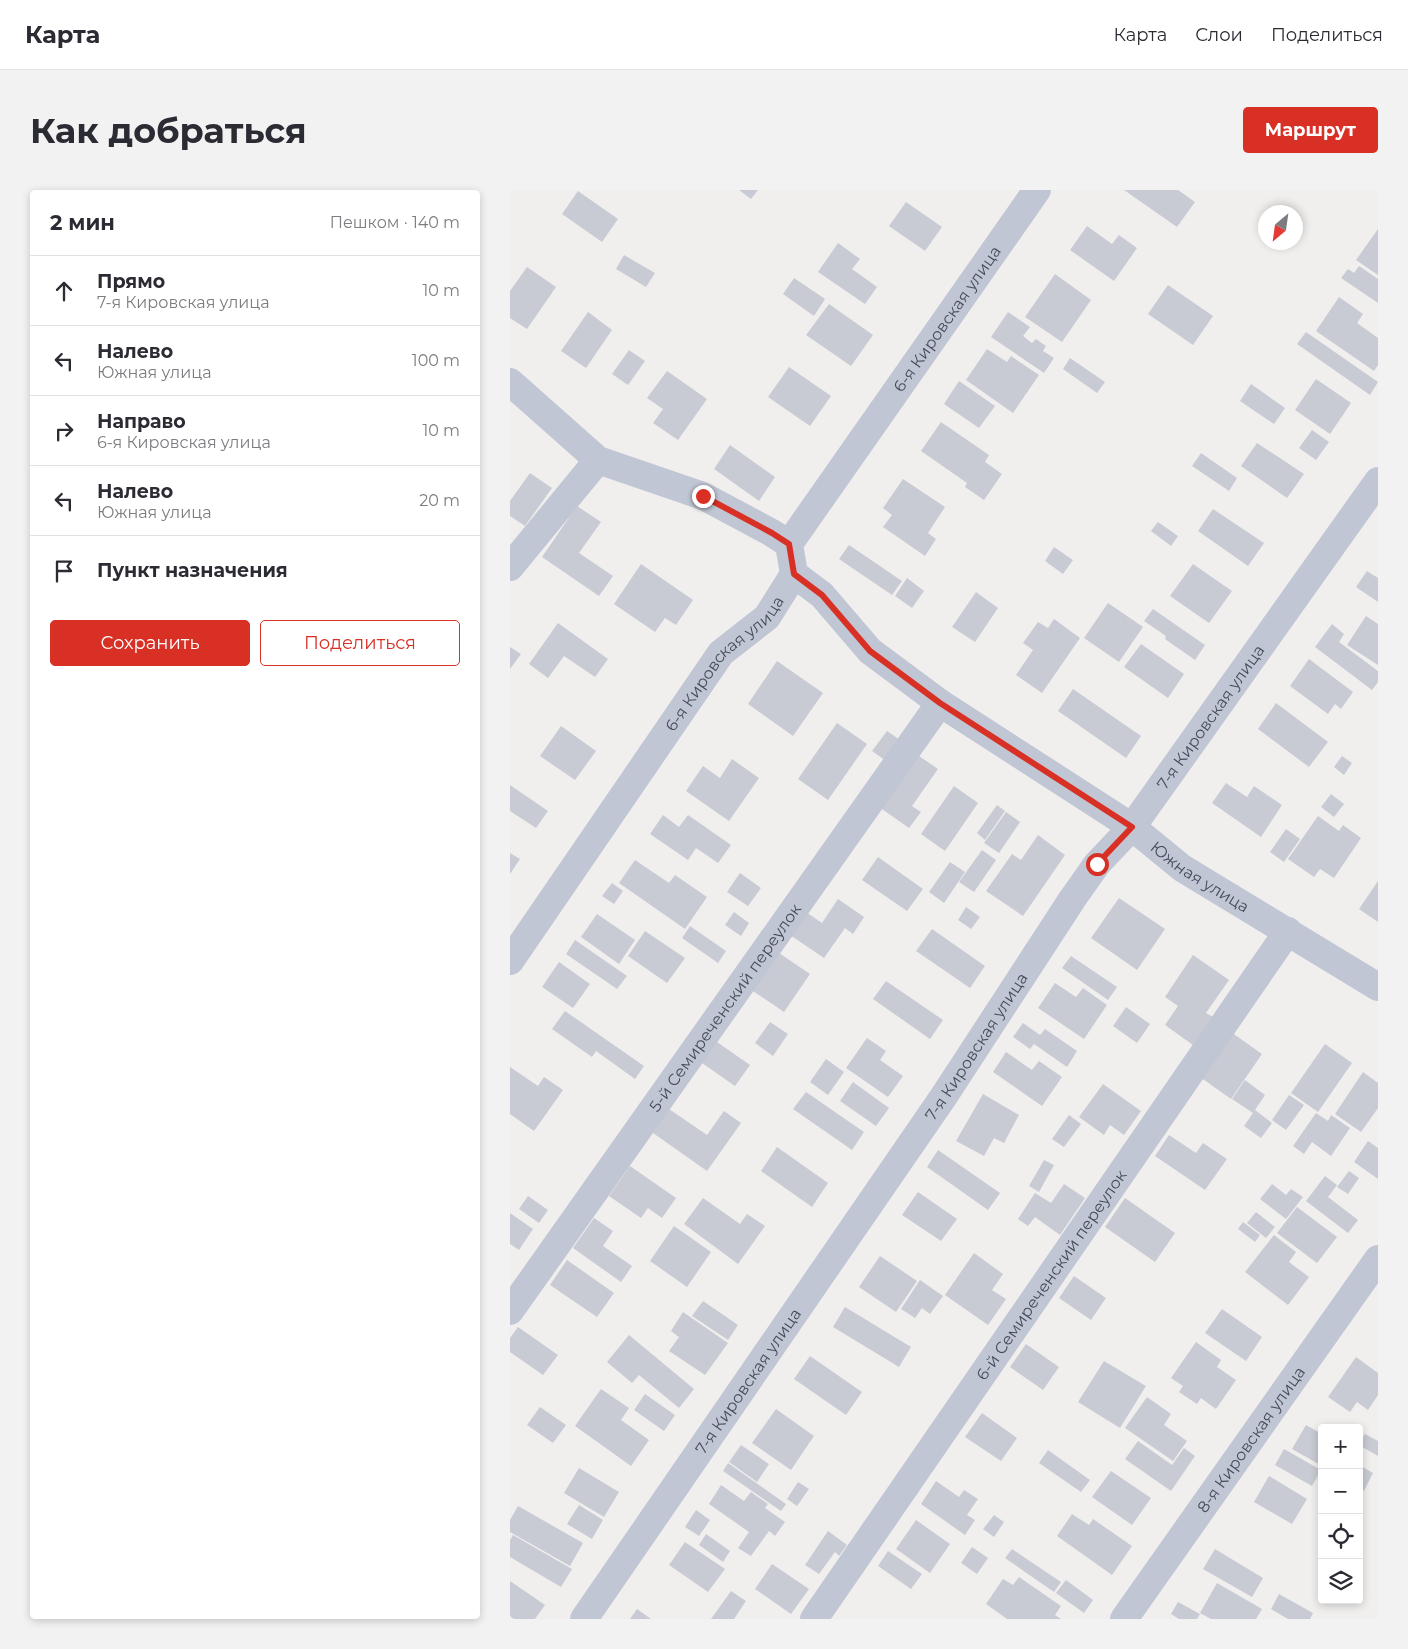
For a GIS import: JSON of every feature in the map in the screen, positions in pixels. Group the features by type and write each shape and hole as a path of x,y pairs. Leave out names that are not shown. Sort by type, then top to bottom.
{"street":[{"name":"6-я Кировская улица","path":"789,544 1037,190"},
{"path":"510,382 598,460 703,496 789,544 794,574"},
{"path":"510,567 598,460"},
{"name":"7-я Кировская улица","path":"584,1619 944,1096 1073,898 1097,864 1132,827 1378,481"},
{"name":"6-я Кировская улица","path":"510,961 721,653 767,617 794,574"},
{"name":"Южная улица","path":"794,574 822,595 870,651 940,703 1132,827 1182,868 1378,987"},
{"name":"5-й Семиреченский переулок","path":"510,1311 940,703"},
{"name":"6-й Семиреченский переулок","path":"814,1619 1288,931"},
{"name":"8-я Кировская улица","path":"1124,1619 1378,1259"}],"building":[{"path":"739,190 758,190 751,199"},
{"path":"1124,190 1178,190 1195,202 1177,227"},
{"path":"578,191 618,219 602,242 562,214"},
{"path":"906,202 942,227 925,251 889,226"},
{"path":"1087,226 1112,244 1119,235 1137,248 1114,281 1070,250"},
{"path":"1378,229 1378,275 1356,260"},
{"path":"838,243 860,259 852,269 877,287 865,304 818,272"},
{"path":"624,255 655,273 646,287 616,269"},
{"path":"1359,266 1378,279 1378,303 1341,278 1348,269 1354,273"},
{"path":"527,267 556,287 527,329 510,318 510,291"},
{"path":"1055,274 1091,300 1062,342 1025,317"},
{"path":"794,278 825,299 814,316 783,294"},
{"path":"1168,285 1213,316 1193,345 1148,314"},
{"path":"1339,297 1363,314 1357,323 1378,338 1378,365 1374,371 1316,331"},
{"path":"829,304 873,335 851,366 806,335"},
{"path":"588,312 612,330 586,368 561,351"},
{"path":"1008,312 1030,327 1023,336 1032,343 1036,339 1046,346 1043,351 1054,358 1044,373 991,337"},
{"path":"1306,332 1378,382 1370,395 1297,344"},
{"path":"987,349 1007,362 1011,356 1039,375 1013,413 966,380"},
{"path":"629,350 645,361 628,385 612,374"},
{"path":"1070,358 1105,382 1097,393 1063,369"},
{"path":"789,367 831,396 810,426 768,397"},
{"path":"667,371 707,399 678,440 653,423 663,409 647,398"},
{"path":"1316,379 1351,403 1330,434 1295,410"},
{"path":"959,381 995,406 979,428 944,404"},
{"path":"1251,384 1285,408 1274,424 1240,401"},
{"path":"941,422 989,455 985,462 1002,474 984,500 965,487 967,483 921,451"},
{"path":"1312,430 1329,442 1316,460 1299,448"},
{"path":"1257,443 1304,474 1287,498 1241,466"},
{"path":"730,445 775,477 759,501 714,469"},
{"path":"1201,453 1237,478 1229,491 1192,466"},
{"path":"530,473 552,488 525,526 510,516 510,501"},
{"path":"903,479 945,507 928,533 936,539 925,556 883,527 892,515 883,508"},
{"path":"577,506 601,522 579,553 613,576 599,596 542,557"},
{"path":"1213,509 1264,543 1248,566 1198,531"},
{"path":"1158,522 1178,536 1171,546 1151,531"},
{"path":"849,545 902,581 892,595 839,559"},
{"path":"1054,547 1073,560 1063,574 1045,561"},
{"path":"641,564 693,600 676,625 665,618 655,632 614,604"},
{"path":"1193,564 1232,591 1209,623 1170,596"},
{"path":"1367,571 1378,578 1378,602 1356,587"},
{"path":"907,578 924,591 912,608 895,596"},
{"path":"976,592 998,608 975,642 952,627"},
{"path":"1108,603 1143,627 1119,662 1084,638"},
{"path":"1153,609 1205,645 1195,660 1165,639 1166,636 1144,621"},
{"path":"1366,616 1378,624 1378,665 1347,645"},
{"path":"1054,619 1080,638 1042,693 1016,675 1033,650 1023,643 1038,622 1048,628"},
{"path":"558,623 608,659 595,677 564,656 548,678 529,664"},
{"path":"1332,624 1344,634 1339,642 1378,671 1378,682 1372,690 1315,647"},
{"path":"1141,644 1184,674 1168,698 1124,667"},
{"path":"510,647 521,654 510,669"},
{"path":"1309,659 1353,692 1341,709 1335,704 1328,714 1290,686"},
{"path":"777,661 823,693 793,736 748,704"},
{"path":"1073,689 1141,736 1126,758 1058,711"},
{"path":"1276,703 1328,742 1309,767 1258,729"},
{"path":"837,723 867,744 828,800 798,779"},
{"path":"561,726 596,751 575,780 540,756"},
{"path":"887,731 903,742 889,763 872,751"},
{"path":"916,754 938,769 912,806 921,812 909,828 879,807"},
{"path":"1342,756 1352,763 1344,775 1334,767"},
{"path":"732,759 759,778 729,821 686,791 703,766 720,778"},
{"path":"1226,783 1247,797 1254,786 1282,805 1261,837 1212,803"},
{"path":"510,785 548,811 536,828 510,811"},
{"path":"954,786 978,803 945,851 921,834"},
{"path":"1331,794 1344,804 1334,817 1321,807"},
{"path":"997,805 1005,811 985,840 977,833"},
{"path":"1006,812 1020,822 999,853 984,843"},
{"path":"663,815 679,827 688,815 731,845 718,863 696,848 688,860 650,834"},
{"path":"1318,816 1339,831 1343,825 1361,838 1334,878 1320,869 1314,877 1288,859"},
{"path":"1286,829 1300,839 1284,862 1270,852"},
{"path":"1038,835 1065,855 1023,916 986,891 1012,854 1021,860"},
{"path":"982,850 996,860 974,892 959,882"},
{"path":"510,853 520,859 510,874"},
{"path":"878,857 923,889 907,911 862,880"},
{"path":"635,860 669,883 675,875 707,897 685,929 619,883"},
{"path":"950,862 965,872 944,903 929,892"},
{"path":"740,873 761,888 748,906 727,892"},
{"path":"1378,881 1378,922 1359,909"},
{"path":"612,883 623,891 614,904 602,896"},
{"path":"1119,898 1165,929 1137,970 1091,938"},
{"path":"838,899 864,917 853,934 845,928 824,958 790,935 806,912 822,923"},
{"path":"966,907 980,917 971,929 958,920"},
{"path":"734,912 749,923 741,936 725,925"},
{"path":"597,914 635,940 619,964 581,937"},
{"path":"690,926 726,951 718,963 682,938"},
{"path":"932,929 985,966 970,988 916,951"},
{"path":"645,931 685,958 667,983 628,956"},
{"path":"575,940 627,976 617,989 566,954"},
{"path":"779,953 810,974 784,1012 753,991"},
{"path":"1193,955 1229,980 1206,1013 1213,1017 1193,1045 1165,1025 1178,1006 1165,997"},
{"path":"1071,956 1117,987 1108,1000 1062,968"},
{"path":"559,962 590,984 573,1008 542,987"},
{"path":"886,981 943,1020 930,1039 873,999"},
{"path":"1055,983 1076,997 1083,988 1107,1005 1084,1039 1038,1008"},
{"path":"1126,1007 1150,1024 1137,1043 1113,1026"},
{"path":"565,1011 644,1066 635,1079 596,1051 592,1057 552,1029"},
{"path":"770,1022 788,1034 773,1056 755,1043"},
{"path":"1023,1023 1040,1035 1045,1029 1077,1051 1067,1067 1034,1044 1030,1049 1013,1037"},
{"path":"1231,1032 1262,1054 1231,1099 1200,1077"},
{"path":"867,1038 886,1051 880,1060 903,1076 888,1097 846,1068"},
{"path":"717,1042 750,1065 735,1086 702,1063"},
{"path":"1325,1044 1352,1063 1318,1112 1291,1093"},
{"path":"1006,1052 1032,1070 1039,1061 1062,1077 1042,1106 993,1072"},
{"path":"826,1059 844,1072 828,1095 810,1082"},
{"path":"510,1067 538,1086 544,1077 563,1090 534,1131 510,1114"},
{"path":"1363,1072 1378,1083 1378,1108 1361,1132 1335,1114"},
{"path":"1245,1080 1265,1095 1255,1110 1272,1123 1261,1138 1244,1126 1253,1113 1232,1099"},
{"path":"853,1082 889,1108 876,1126 840,1101"},
{"path":"1103,1084 1141,1111 1124,1135 1110,1125 1104,1135 1079,1117"},
{"path":"806,1092 864,1132 852,1150 793,1109"},
{"path":"983,1094 1019,1115 1004,1143 994,1138 984,1156 956,1141"},
{"path":"1289,1095 1304,1105 1286,1130 1272,1120"},
{"path":"669,1109 707,1135 724,1111 741,1123 707,1171 653,1133"},
{"path":"1316,1113 1328,1121 1331,1115 1350,1128 1331,1156 1312,1142 1304,1154 1293,1146"},
{"path":"1069,1115 1081,1124 1064,1147 1052,1139"},
{"path":"1169,1135 1196,1153 1203,1143 1227,1159 1205,1190 1155,1156"},
{"path":"1368,1141 1378,1148 1378,1179 1354,1162"},
{"path":"777,1147 828,1183 812,1207 761,1171"},
{"path":"938,1150 1000,1193 988,1210 927,1167"},
{"path":"1044,1160 1054,1165 1039,1192 1029,1186"},
{"path":"630,1166 676,1198 662,1218 648,1208 641,1218 609,1196"},
{"path":"1349,1171 1359,1178 1348,1194 1337,1187"},
{"path":"1325,1176 1337,1185 1328,1197 1358,1220 1348,1233 1306,1201"},
{"path":"1064,1184 1085,1198 1060,1235 1035,1217 1028,1226 1018,1219 1035,1193 1051,1203"},
{"path":"1272,1184 1286,1195 1291,1189 1303,1197 1286,1219 1260,1199"},
{"path":"918,1192 957,1219 941,1241 902,1215"},
{"path":"528,1196 548,1210 539,1223 519,1209"},
{"path":"703,1198 740,1224 747,1214 765,1226 738,1264 684,1224"},
{"path":"1125,1198 1175,1233 1155,1262 1105,1227"},
{"path":"1297,1207 1337,1237 1317,1263 1277,1233"},
{"path":"1256,1212 1275,1227 1266,1238 1247,1223"},
{"path":"510,1213 533,1229 519,1250 510,1244"},
{"path":"594,1218 613,1231 603,1246 632,1266 621,1282 573,1248"},
{"path":"1243,1222 1260,1235 1255,1242 1238,1229"},
{"path":"674,1226 711,1252 687,1287 650,1261"},
{"path":"1274,1235 1296,1252 1289,1262 1309,1277 1288,1305 1245,1272"},
{"path":"974,1253 1003,1274 992,1290 1006,1299 988,1325 945,1295"},
{"path":"880,1256 917,1281 896,1312 859,1287"},
{"path":"567,1260 614,1293 597,1317 550,1285"},
{"path":"1074,1276 1106,1298 1091,1320 1059,1298"},
{"path":"920,1280 943,1296 930,1314 922,1308 915,1318 901,1309"},
{"path":"703,1301 738,1325 728,1340 692,1316"},
{"path":"845,1307 911,1347 899,1367 833,1327"},
{"path":"1222,1309 1262,1337 1246,1361 1205,1333"},
{"path":"683,1312 728,1343 705,1375 669,1351 679,1337 671,1331"},
{"path":"518,1327 558,1355 543,1375 510,1352 510,1338"},
{"path":"629,1335 694,1389 679,1408 639,1375 632,1383 607,1362"},
{"path":"1196,1342 1221,1360 1217,1367 1236,1380 1216,1409 1201,1398 1197,1404 1179,1392 1183,1386 1171,1378"},
{"path":"1026,1344 1059,1367 1043,1390 1010,1367"},
{"path":"810,1356 862,1392 846,1415 794,1379"},
{"path":"1356,1357 1378,1373 1378,1395 1368,1410 1357,1402 1350,1412 1328,1397"},
{"path":"1104,1361 1146,1386 1120,1428 1078,1402"},
{"path":"601,1389 629,1408 621,1420 649,1440 631,1466 575,1426"},
{"path":"645,1394 675,1415 664,1431 634,1410"},
{"path":"1147,1397 1171,1414 1164,1425 1187,1441 1173,1461 1125,1428"},
{"path":"540,1407 566,1425 553,1443 527,1425"},
{"path":"776,1409 814,1436 791,1470 752,1443"},
{"path":"982,1413 1017,1438 1001,1461 965,1437"},
{"path":"1306,1425 1318,1432 1318,1464 1292,1449"},
{"path":"1365,1434 1378,1441 1378,1456 1363,1447"},
{"path":"1138,1441 1172,1465 1184,1448 1195,1456 1171,1491 1125,1459"},
{"path":"741,1445 769,1464 757,1482 729,1462"},
{"path":"1284,1449 1318,1468 1318,1475 1312,1486 1275,1465"},
{"path":"1048,1450 1090,1480 1081,1492 1039,1463"},
{"path":"728,1463 786,1504 781,1511 723,1471"},
{"path":"1363,1467 1373,1473 1363,1490"},
{"path":"579,1468 619,1492 604,1517 564,1493"},
{"path":"1111,1471 1151,1498 1132,1525 1092,1497"},
{"path":"1269,1476 1307,1499 1292,1524 1254,1502"},
{"path":"936,1481 959,1497 964,1490 978,1499 967,1515 975,1520 965,1535 921,1504"},
{"path":"798,1482 809,1489 797,1506 787,1499"},
{"path":"721,1485 744,1501 751,1492 768,1504 765,1508 785,1522 775,1536 769,1531 751,1556 738,1548 749,1532 709,1504"},
{"path":"579,1505 603,1520 592,1539 567,1524"},
{"path":"518,1506 583,1543 570,1566 510,1532 510,1520"},
{"path":"696,1510 710,1520 699,1536 685,1527"},
{"path":"1072,1514 1089,1525 1093,1519 1132,1546 1112,1575 1057,1536"},
{"path":"994,1515 1004,1522 994,1537 983,1529"},
{"path":"916,1520 950,1544 930,1573 896,1549"},
{"path":"828,1531 847,1545 839,1556 835,1552 819,1574 805,1565"},
{"path":"706,1534 730,1551 723,1562 699,1545"},
{"path":"513,1535 572,1569 561,1587 510,1557 510,1540"},
{"path":"685,1542 725,1569 708,1592 669,1565"},
{"path":"972,1547 988,1558 977,1574 961,1563"},
{"path":"1012,1549 1061,1582 1054,1592 1005,1558"},
{"path":"1215,1549 1263,1578 1252,1597 1203,1569"},
{"path":"888,1551 922,1574 911,1589 878,1566"},
{"path":"772,1564 809,1589 791,1614 755,1589"},
{"path":"1019,1577 1061,1606 1055,1615 1061,1619 1007,1619 986,1604 1003,1579 1013,1585"},
{"path":"1066,1580 1093,1600 1084,1613 1056,1593"},
{"path":"510,1581 545,1605 535,1619 513,1619 510,1617"},
{"path":"1217,1583 1262,1609 1256,1619 1211,1619 1200,1613"},
{"path":"731,1591 746,1601 734,1619 711,1619"},
{"path":"1279,1594 1313,1613 1310,1619 1288,1619 1271,1609"},
{"path":"1178,1602 1200,1614 1197,1619 1179,1619 1171,1614"},
{"path":"637,1609 651,1619 630,1619"}],"route":[{"path":"703,496 789,544 794,574 822,595 870,651 940,703 1132,827 1097,864"}]}
